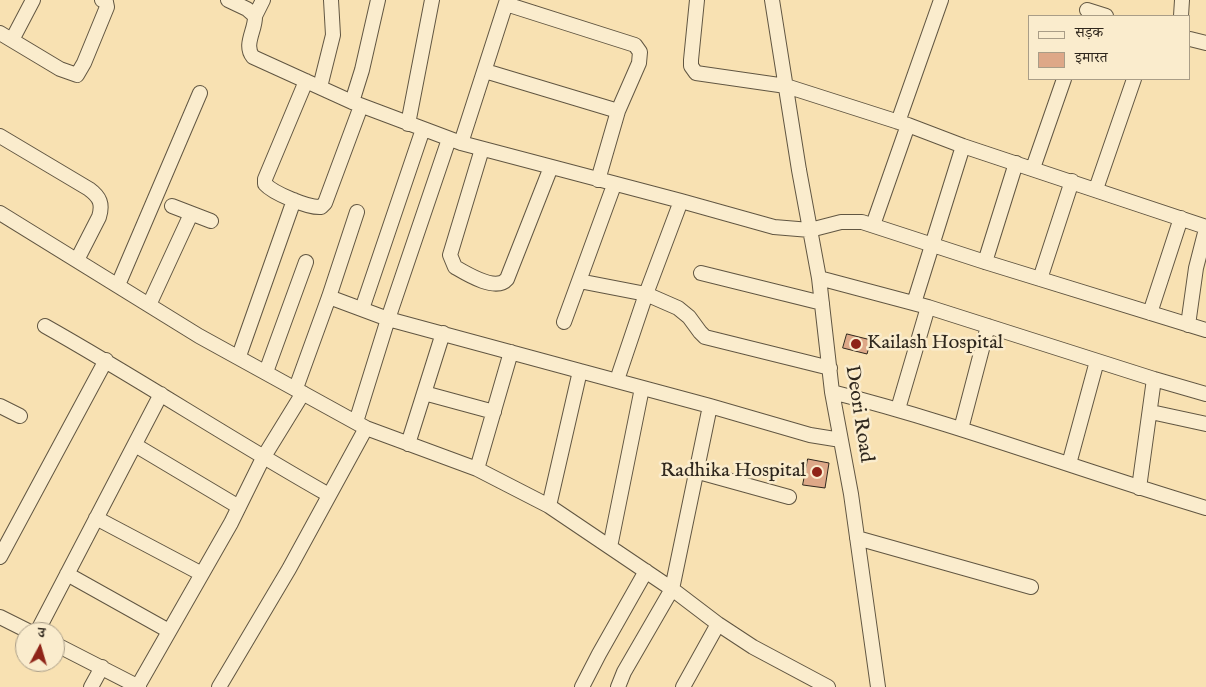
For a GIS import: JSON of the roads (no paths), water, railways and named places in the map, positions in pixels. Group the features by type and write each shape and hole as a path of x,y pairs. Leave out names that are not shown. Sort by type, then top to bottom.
{"street":[{"path":"33,0 6,37 60,69 77,75 84,64 107,7 106,2 102,0"},
{"path":"228,0 247,9 255,16"},
{"path":"263,0 255,16 256,21 249,47 253,57 356,104 455,141 681,201 774,228 810,230 842,222 862,222 1206,330"},
{"path":"320,87 333,35 331,0"},
{"path":"306,81 265,179 265,184 268,188 294,200 314,207 321,207 325,203 356,104 378,0"},
{"path":"408,124 432,0"},
{"path":"698,0 691,60 691,66 696,73 786,86 1096,189 1206,228 1196,268 1188,325"},
{"name":"Deori Road","path":"772,0 819,278 832,392 851,494 878,687"},
{"path":"873,225 941,0"},
{"path":"1181,15 1182,0"},
{"path":"219,687 329,496 361,425 388,319 455,141 485,71 506,2 635,45 640,52 639,63 618,111 612,139 598,180"},
{"path":"1088,9 1103,15"},
{"path":"1191,39 1206,43"},
{"path":"485,71 618,111"},
{"path":"1033,168 1064,80"},
{"path":"1096,189 1134,80"},
{"path":"118,285 200,92"},
{"path":"362,309 424,129"},
{"path":"0,136 89,189 99,198 102,210 77,260"},
{"path":"914,303 963,146"},
{"path":"482,149 450,255 455,267 491,284 504,283 507,279 551,167"},
{"path":"985,262 1016,163"},
{"path":"1040,279 1072,181"},
{"path":"564,322 614,184"},
{"path":"239,356 294,200"},
{"path":"618,380 646,294 681,201"},
{"path":"172,206 211,222"},
{"path":"65,649 138,687 239,508 299,390 357,212"},
{"path":"0,213 199,336 239,356 361,425 477,470 549,506 646,571 718,624 753,647 828,687"},
{"path":"149,305 191,214"},
{"path":"1150,313 1181,218"},
{"path":"266,372 306,262"},
{"path":"701,273 822,303"},
{"path":"819,278 928,307 1154,380 1206,394"},
{"path":"579,281 646,294 684,312 705,337 830,368"},
{"path":"329,297 388,319 618,380 810,435 841,440"},
{"path":"898,409 928,307"},
{"path":"45,326 106,360 263,458 329,496"},
{"path":"961,429 988,326"},
{"path":"408,444 443,334"},
{"path":"477,470 511,352"},
{"path":"0,557 106,360"},
{"path":"1069,464 1097,361"},
{"path":"549,506 580,371"},
{"path":"1139,488 1154,380"},
{"path":"610,547 642,388"},
{"path":"832,392 898,409 1206,508"},
{"path":"424,393 494,412"},
{"path":"42,622 161,394"},
{"path":"0,406 20,416"},
{"path":"618,687 624,672 672,589 710,406"},
{"path":"1151,412 1206,424"},
{"path":"135,445 239,508"},
{"path":"695,471 789,497"},
{"path":"96,518 202,574"},
{"path":"857,538 1031,587"},
{"path":"582,687 646,571"},
{"path":"67,574 169,631"},
{"path":"0,617 15,624"},
{"path":"683,687 718,624"},
{"path":"91,687 102,667"}],"place":[{"name":"Kailash Hospital","path":"856,344"},
{"name":"Radhika Hospital","path":"817,472"}]}
